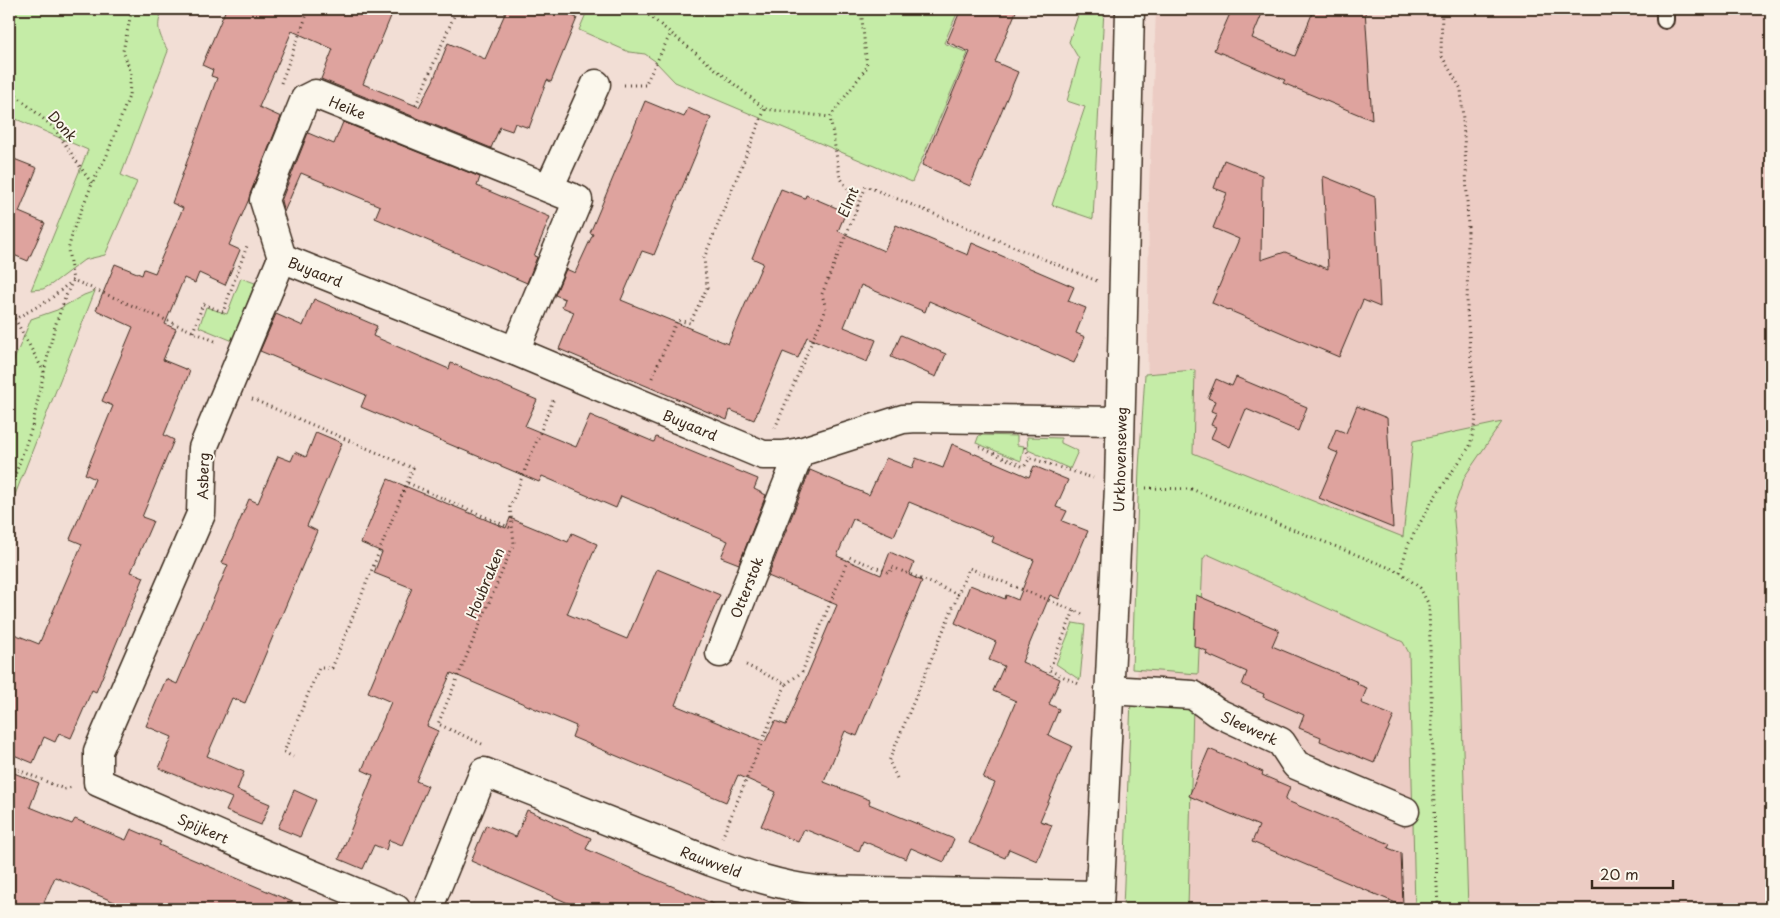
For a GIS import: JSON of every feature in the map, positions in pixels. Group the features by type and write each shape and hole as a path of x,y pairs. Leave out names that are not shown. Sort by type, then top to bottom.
{"street":[{"name":"Urkhovenseweg","path":"1099,902 1119,487 1130,9"},
{"path":"550,188 596,84"},
{"name":"Heike","path":"264,200 305,99 315,94 578,200 515,351"},
{"path":"264,200 282,258"},
{"name":"Buyaard","path":"282,258 565,371 763,455 783,455 800,452 903,419 1120,421"},
{"name":"Asberg","path":"98,782 98,751 201,514 203,448 282,258"},
{"name":"Otterstok","path":"720,653 800,452"},
{"name":"Sleewerk","path":"1109,690 1193,695 1216,712 1281,742 1296,766 1405,812"},
{"path":"428,909 484,772"},
{"name":"Rauwveld","path":"484,772 743,873 792,898 816,890 1099,902"},
{"name":"Spijkert","path":"98,782 263,854 396,909"}],"path":[{"path":"9,492 32,427 54,329 73,280 68,250 74,228 92,184 107,155 130,96 131,73 123,51 132,9"},
{"path":"280,86 309,9"},
{"path":"406,130 457,9"},
{"path":"641,9 765,109 830,117"},
{"path":"858,206 840,177 830,117 867,67 861,9"},
{"path":"1400,572 1408,545 1432,501 1470,446 1476,418 1467,310 1468,230 1461,89 1441,55 1442,9"},
{"path":"596,84 645,85 671,33"},
{"name":"Donk","path":"9,89 54,128 92,184"},
{"path":"641,403 677,320 690,323 707,288 704,258 765,109"},
{"name":"Elmt","path":"763,455 826,309 822,294 866,186 1123,292"},
{"path":"193,332 203,304 222,312 264,200"},
{"path":"15,319 49,300 73,280"},
{"path":"73,280 244,352"},
{"path":"9,317 15,319 44,372"},
{"name":"Houbraken","path":"484,772 492,748 438,724 514,542 510,508 565,371"},
{"path":"228,389 413,468 332,668 319,668 298,718 284,752 293,757"},
{"path":"979,447 1024,467 1030,458 1119,487 1191,489 1400,572 1420,588 1428,605 1438,909"},
{"path":"408,483 513,529"},
{"path":"712,862 786,684 802,672 849,557 890,573 892,567 958,594"},
{"path":"897,778 889,761 969,568 1112,626"},
{"path":"1074,611 1049,670 1082,685 1109,690"},
{"path":"720,653 786,684"},
{"path":"9,766 64,789 98,782"}],"shaded area":[{"path":"1156,9 1771,9 1771,909 1128,909 1147,435 1149,189"}],"green space":[{"path":"9,9 163,9 159,21 159,30 168,51 121,175 137,182 105,255 84,260 43,289 31,290 88,150 9,116"},
{"path":"588,9 959,9 944,43 968,53 912,182 675,82 655,61 645,54 629,52 579,30"},
{"path":"1080,9 1104,9 1093,219 1052,205 1085,107 1067,101 1079,59 1069,42"},
{"path":"241,278 255,283 233,341 199,327 206,307 227,314"},
{"path":"95,291 9,510 9,372 31,319 57,310"},
{"path":"1195,370 1193,453 1403,537 1413,441 1502,422 1465,476 1453,509 1457,558 1468,909 1415,909 1409,653 1403,642 1207,554 1203,559 1198,674 1132,669 1139,468 1145,374"},
{"path":"979,435 1017,436 1017,445 1024,446 1021,461 976,443"},
{"path":"1027,437 1061,438 1061,443 1078,451 1070,469 1028,450"},
{"path":"1073,623 1085,625 1080,680 1056,664"},
{"path":"1131,699 1193,704 1188,909 1123,909"}],"building":[{"path":"226,9 394,9 363,84 419,107 433,81 448,43 485,59 507,9 557,9 577,18 551,82 547,80 529,128 515,123 512,131 500,127 491,148 321,79 333,49 292,31 259,107 281,117 229,245 240,250 225,285 199,273 195,283 184,278 165,324 176,329 163,360 190,371 164,435 174,440 142,517 153,521 131,572 144,577 96,692 92,690 71,738 59,733 55,742 44,737 33,763 9,753 9,632 39,644 82,544 70,539 95,479 85,474 113,406 102,401 133,327 96,310 115,264 142,275 144,269 155,273 183,208 172,203 217,78 211,76 213,70 202,65"},
{"path":"961,9 1017,9 995,62 1018,72 970,186 922,165 970,52 947,42"},
{"path":"1232,9 1264,9 1252,38 1295,56 1314,9 1365,9 1372,120 1283,83 1285,80 1214,50"},
{"path":"645,101 684,117 688,108 711,118 654,255 642,251 621,300 728,344 763,263 752,258 781,189 805,198 806,195 846,212 838,231 884,251 896,225 968,255 972,243 1074,287 1068,301 1086,308 1076,333 1085,337 1074,363 929,301 925,312 861,285 844,327 876,340 867,362 807,337 798,358 783,352 754,420 730,410 727,420 559,349 574,312 562,307 565,299 555,295 566,269 575,273 593,234 590,233"},
{"path":"343,122 480,177 477,186 550,217 534,256 537,257 527,283 375,218 380,206 301,173 284,212 281,201 308,133 334,144"},
{"path":"9,157 37,168 19,212 45,223 28,261 9,253"},
{"path":"1224,160 1262,175 1261,260 1285,252 1328,269 1323,176 1375,197 1380,307 1363,300 1339,357 1212,303 1239,239 1213,228 1227,193 1214,188"},
{"path":"314,299 377,326 373,336 449,369 451,363 537,400 525,426 576,447 590,415 654,442 656,437 758,479 754,489 766,495 739,564 721,557 728,541 621,496 616,508 542,476 539,482 361,407 366,395 260,351 276,314 303,326"},
{"path":"901,335 946,354 936,377 891,357"},
{"path":"1236,377 1307,407 1298,431 1246,409 1230,447 1211,438 1216,427 1211,425 1216,413 1211,411 1215,401 1208,398 1216,379 1232,386"},
{"path":"1357,406 1387,418 1393,528 1319,498 1338,453 1328,449 1336,429 1346,433"},
{"path":"316,432 342,443 307,526 317,531 245,703 232,698 207,756 244,772 237,790 270,804 261,825 226,811 232,798 159,768 172,737 146,726 166,679 177,684 228,565 222,563 249,499 258,503 278,456 291,461 295,452 306,457"},
{"path":"952,444 1029,477 1034,466 1068,480 1056,507 1067,511 1062,521 1088,531 1059,599 1050,595 1022,662 1060,679 1049,704 1059,709 1048,735 1072,746 1040,821 1052,825 1037,861 1009,849 1005,858 969,843 995,783 983,778 1016,701 993,691 1004,666 989,660 996,642 955,623 970,585 1005,599 1006,595 1018,600 1034,560 992,542 994,537 909,502 894,536 853,519 837,556 881,575 890,552 914,563 909,575 922,581 857,736 845,731 824,782 870,800 869,804 954,839 944,862 911,848 906,859 863,841 859,851 804,829 798,842 761,826 776,792 738,775 726,802 572,737 576,726 451,673 427,726 438,731 416,781 428,786 402,845 389,840 386,850 374,845 363,869 339,859 373,775 362,770 391,702 368,692 412,588 374,573 382,552 361,543 388,479 506,528 510,518 568,542 572,533 597,544 567,614 627,639 657,569 720,595 675,705 765,742 775,721 786,725 837,605 768,576 810,470 869,495 886,458 912,468 916,458 943,468"},
{"path":"1196,595 1279,630 1272,646 1358,682 1357,684 1367,688 1361,703 1394,716 1374,763 1320,741 1321,737 1299,728 1304,715 1263,697 1264,694 1242,685 1247,672 1206,654 1207,651 1194,646"},
{"path":"1209,749 1263,772 1262,775 1290,787 1285,800 1390,844 1388,848 1401,853 1403,906 1252,842 1259,826 1189,796"},
{"path":"9,771 39,783 30,807 72,824 75,819 126,840 131,829 161,842 159,845 309,909 131,909 55,877 41,909 9,909"},
{"path":"294,790 316,800 300,837 278,828"},
{"path":"527,810 591,838 586,849 725,909 582,909 471,861 486,825 516,837"}]}
